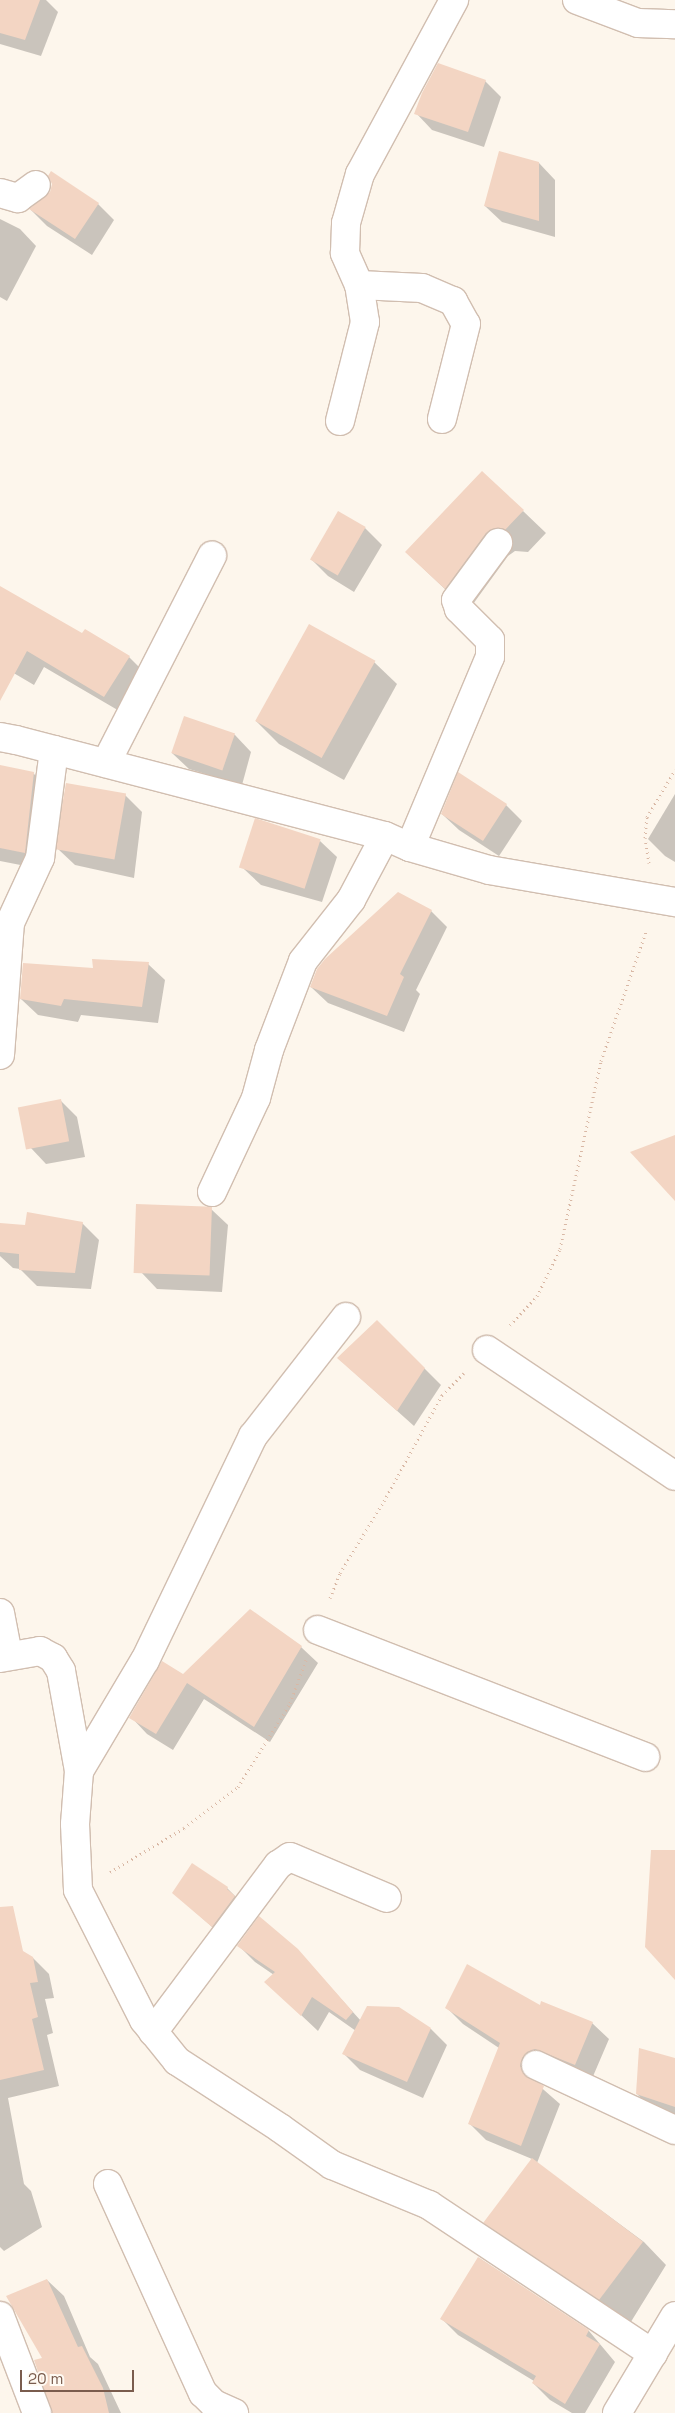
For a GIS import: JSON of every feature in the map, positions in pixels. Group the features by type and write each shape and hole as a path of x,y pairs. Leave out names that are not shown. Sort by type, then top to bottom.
{"street":[{"path":"340,421 365,322 359,285 346,252 346,223 360,174 454,0"},
{"path":"577,0 638,23 675,24"},
{"path":"0,193 18,198 36,185"},
{"path":"359,285 422,288 453,301 466,324 442,419"},
{"path":"410,847 490,657 490,640 459,609 456,600 498,543"},
{"path":"106,763 212,556"},
{"path":"0,737 385,836 410,847 489,870 666,902"},
{"path":"0,1055 10,923 40,858 54,750"},
{"path":"212,1192 256,1098 269,1050 303,961 351,900 385,836"},
{"path":"79,1771 145,1660 253,1436 346,1317"},
{"path":"487,1350 675,1476"},
{"path":"0,1612 4,1656 40,1652 53,1658 61,1671 79,1771 75,1824 78,1890 144,2020 177,2061 280,2128 332,2165 429,2205 653,2354"},
{"path":"318,1630 645,1757"},
{"path":"153,2032 278,1865 290,1857 387,1898"},
{"path":"536,2065 675,2130"},
{"path":"108,2184 203,2393 214,2404 234,2413"},
{"path":"0,2316 37,2413"},
{"path":"617,2413 675,2316"}],"path":[{"path":"78,1890 184,1828 238,1788 290,1703 340,1573 384,1501 442,1395 537,1296 560,1249 601,1061 666,902 645,838 647,817 675,770"}],"building":[{"path":"0,0 40,0 25,40 0,33"},
{"path":"438,63 486,80 468,132 414,114 422,93"},
{"path":"499,151 539,162 539,221 484,206"},
{"path":"51,171 99,203 75,239 29,209 50,192 52,184 48,176"},
{"path":"482,471 524,510 505,530 492,529 486,533 445,589 405,552"},
{"path":"338,511 366,527 338,575 310,559"},
{"path":"0,586 82,633 85,629 130,656 104,697 27,651 0,701"},
{"path":"309,624 375,661 322,758 255,721"},
{"path":"184,716 235,734 222,770 171,753"},
{"path":"0,765 34,772 25,853 0,848"},
{"path":"458,772 507,804 483,841 441,814"},
{"path":"66,783 126,794 114,860 54,849"},
{"path":"255,818 321,839 305,889 239,867"},
{"path":"398,892 432,910 400,974 404,977 387,1016 310,987 317,969 325,959"},
{"path":"92,959 149,962 142,1007 64,999 61,1006 20,999 23,963 93,968"},
{"path":"61,1099 69,1141 26,1150 18,1107"},
{"path":"675,1135 675,1201 630,1152"},
{"path":"136,1204 212,1207 210,1276 134,1273"},
{"path":"27,1212 83,1222 75,1273 19,1270 19,1254 0,1252 0,1223 25,1225"},
{"path":"377,1320 425,1368 397,1411 337,1358"},
{"path":"250,1609 302,1646 254,1727 187,1683 156,1734 129,1718 162,1661 183,1674"},
{"path":"651,1850 675,1850 675,1980 645,1947"},
{"path":"192,1863 228,1887 227,1889 235,1896 212,1927 172,1893"},
{"path":"13,1906 23,1951 33,1957 38,1982 30,1983 38,2017 32,2019 44,2070 0,2080 0,1907"},
{"path":"259,1916 298,1949 353,2012 346,2020 312,1997 301,2016 264,1982 275,1972 237,1946"},
{"path":"467,1964 540,2005 541,2001 593,2022 575,2065 535,2049 527,2052 522,2058 520,2066 524,2074 544,2086 521,2146 468,2124 500,2043 445,2008"},
{"path":"367,2006 399,2007 431,2028 407,2082 342,2054"},
{"path":"639,2048 675,2058 675,2107 636,2094"},
{"path":"532,2158 643,2242 594,2306 483,2223"},
{"path":"478,2257 589,2330 586,2336 600,2344 565,2404 532,2383 536,2376 440,2319"},
{"path":"47,2279 78,2347 82,2346 103,2388 109,2413 52,2413 34,2360 42,2358 6,2296"}]}
